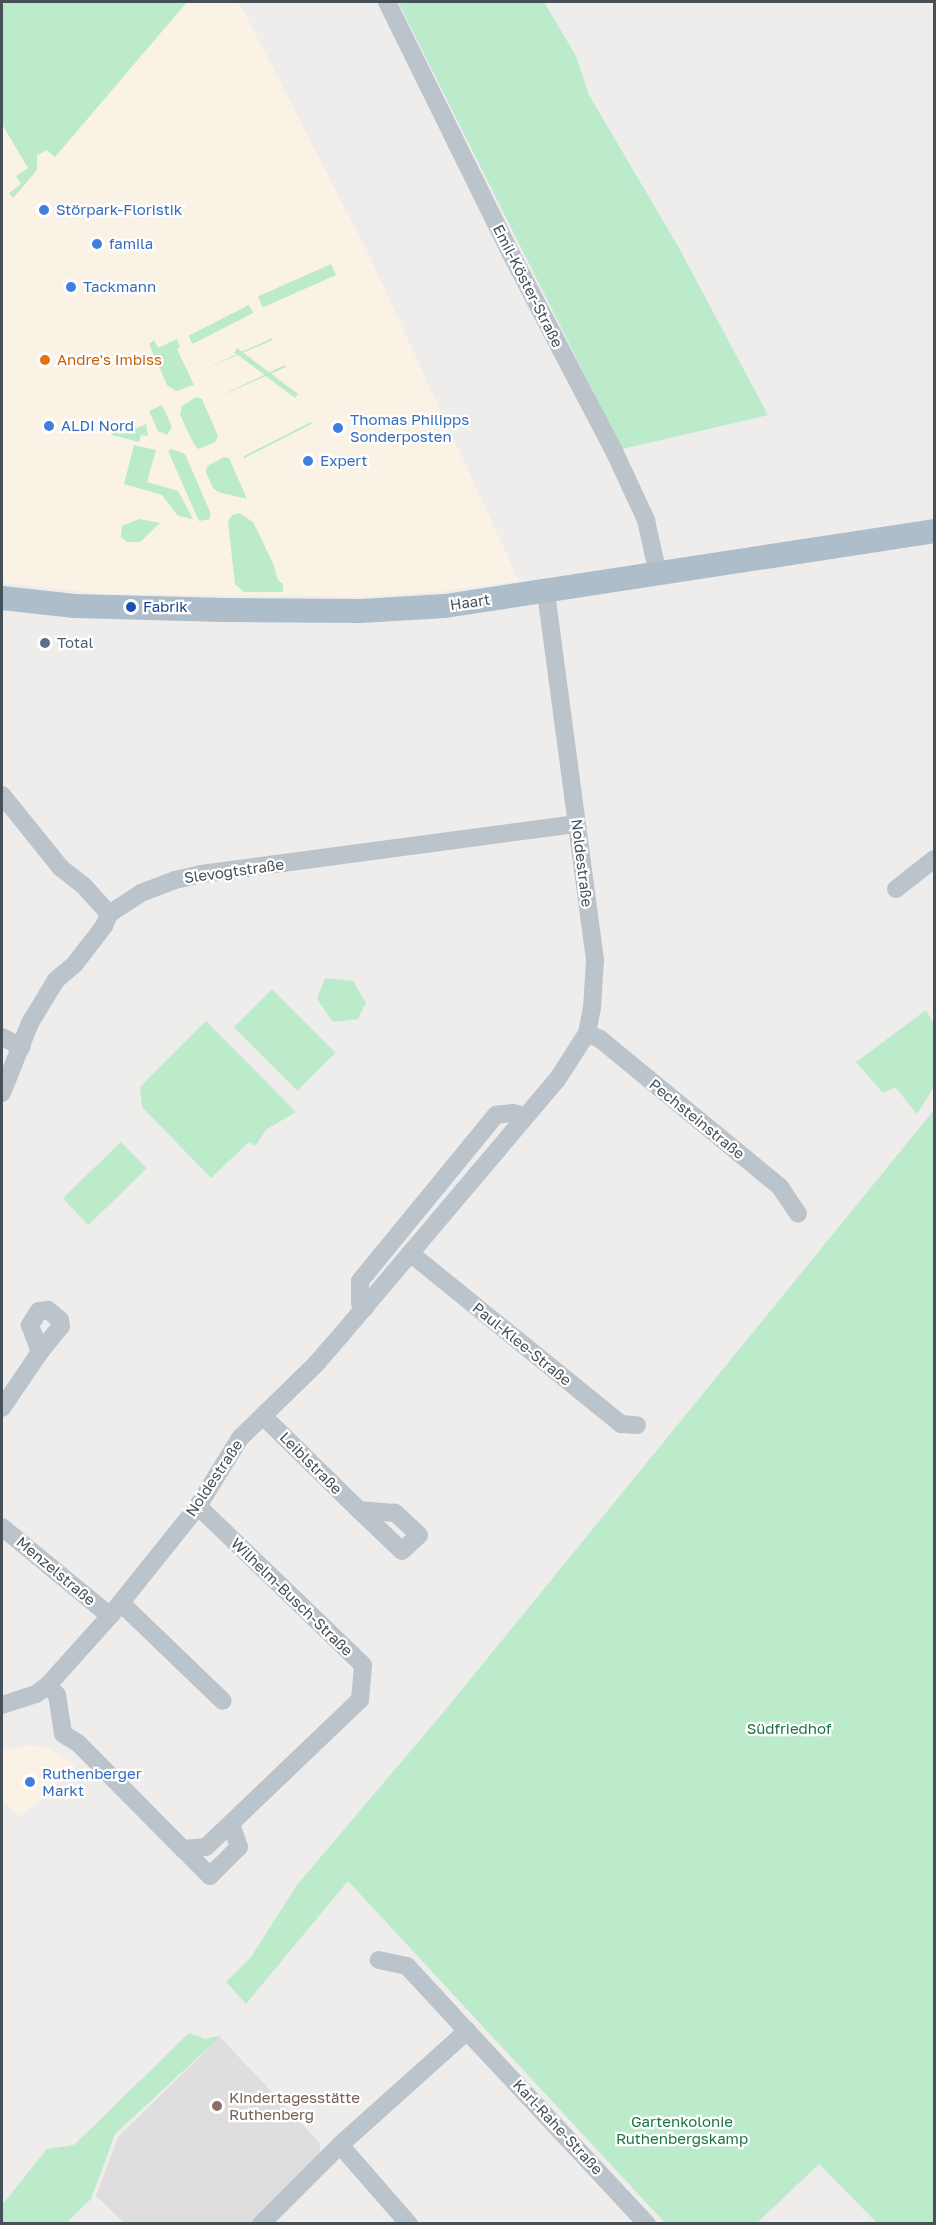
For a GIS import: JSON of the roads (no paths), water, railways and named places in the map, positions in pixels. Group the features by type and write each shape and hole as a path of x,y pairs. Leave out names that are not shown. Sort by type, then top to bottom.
{"main road":[{"name":"Haart","path":"2,598 75,606 361,611 445,606 934,531"}],"street":[{"name":"Emil-Köster-Straße","path":"387,2 646,520 658,574"},
{"name":"Noldestraße","path":"2,1705 36,1694 48,1685 115,1609 198,1506 240,1438 315,1365 364,1308 557,1080 587,1033 592,1008 595,960 546,591"},
{"path":"2,795 61,868 84,886 109,914"},
{"name":"Slevogtstraße","path":"2,1093 30,1023 56,980 74,965 104,926 109,914 141,893 184,878 577,824"},
{"path":"896,889 934,859"},
{"name":"Pechsteinstraße","path":"587,1033 600,1039 780,1187 798,1214"},
{"path":"2,1037 22,1047"},
{"path":"364,1308 360,1303 360,1281 496,1115 513,1113 526,1116"},
{"name":"Paul-Klee-Straße","path":"410,1253 621,1424 637,1425"},
{"path":"2,1408 40,1352"},
{"name":"Leiblstraße","path":"263,1416 358,1510"},
{"name":"Wilhelm-Busch-Straße","path":"183,1849 206,1847 360,1700 363,1665 198,1506"},
{"name":"Menzelstraße","path":"2,1527 115,1609"},
{"path":"115,1609 223,1701"},
{"path":"48,1685 57,1695 63,1734 78,1743 210,1876 239,1847 231,1824"},
{"name":"Karl-Rahe-Straße","path":"379,1960 407,1966 647,2223"},
{"path":"262,2223 340,2145 467,2031"},
{"path":"340,2145 409,2223"}],"place":[{"name":"Störpark-Floristik","path":"44,210"},
{"name":"famila","path":"97,244"},
{"name":"Tackmann","path":"71,287"},
{"name":"Andre's Imbiss","path":"45,360"},
{"name":"ALDI Nord","path":"49,426"},
{"name":"Thomas Philipps Sonderposten","path":"338,428"},
{"name":"Expert","path":"308,461"},
{"name":"Fabrik","path":"131,607"},
{"name":"Total","path":"45,643"},
{"name":"Ruthenberger Markt","path":"30,1782"},
{"name":"Kindertagesstätte Ruthenberg","path":"217,2106"}],"park label":[{"name":"Südfriedhof","path":"789,1729"},
{"name":"Gartenkolonie Ruthenbergskamp","path":"682,2130"}]}
